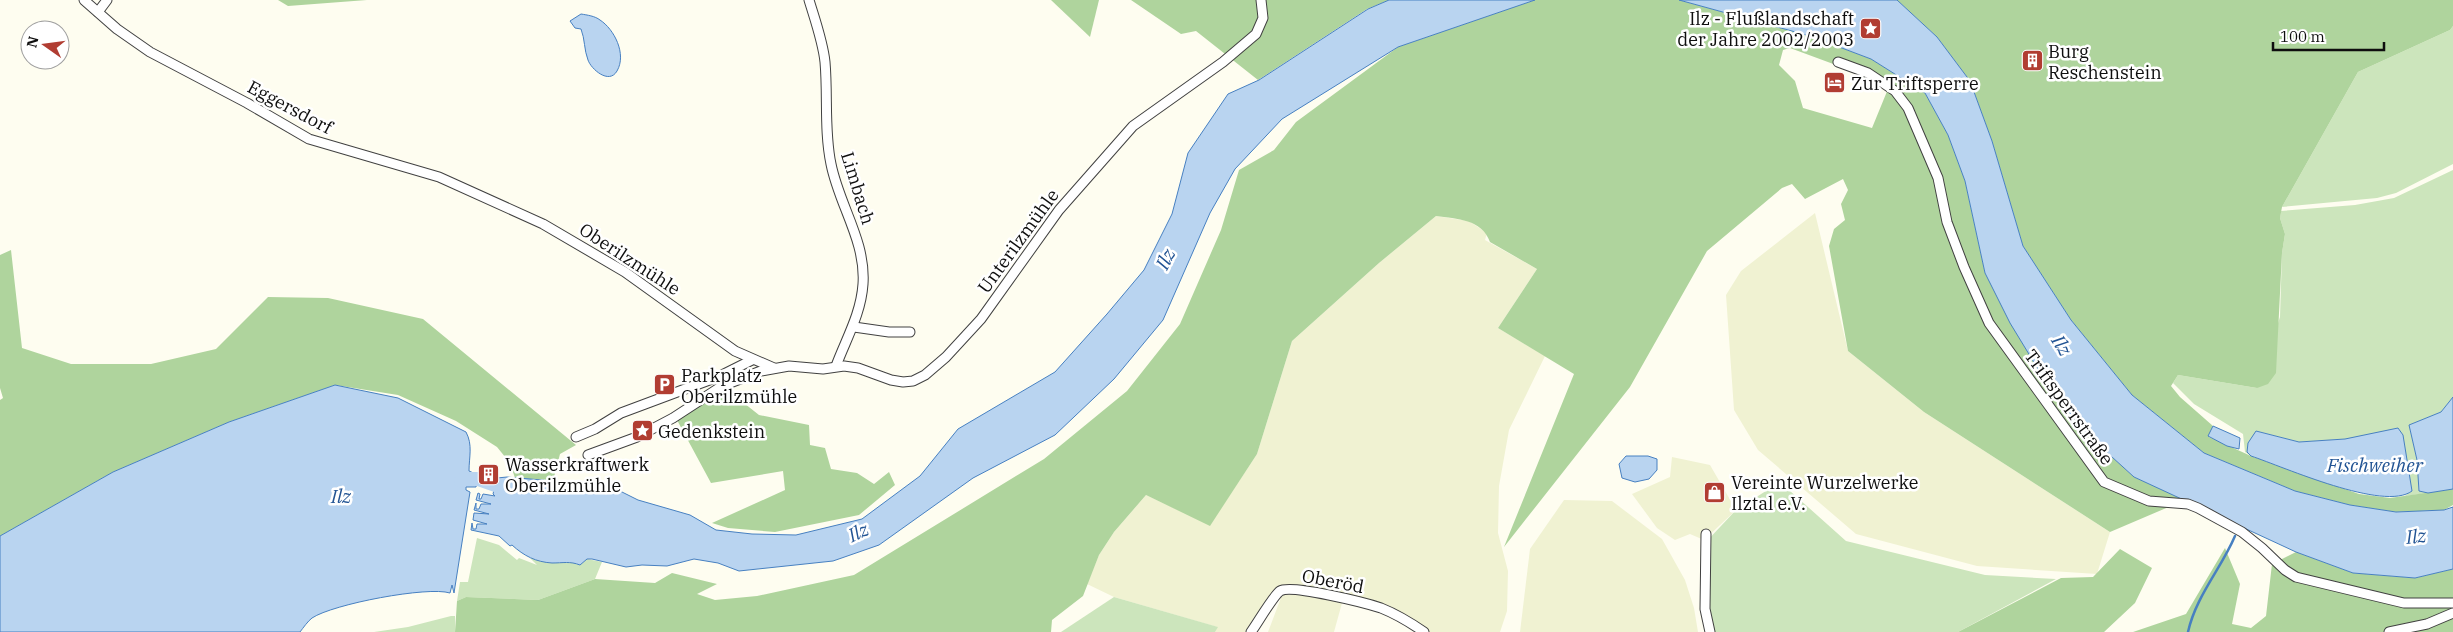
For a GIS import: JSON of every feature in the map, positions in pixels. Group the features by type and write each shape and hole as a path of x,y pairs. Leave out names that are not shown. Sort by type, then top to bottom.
{"street":[{"name":"Eggersdorf","path":"84,0 150,52 247,103 309,139 415,169 483,196"},
{"path":"98,12 107,0"},
{"name":"Limbach","path":"809,0 825,60 827,138 831,166 854,229 863,264 863,285 854,327"},
{"name":"Unterilzmühle","path":"775,368 789,366 823,369 836,366 858,368 891,380 903,382 913,381 926,375 981,320 1059,210 1133,126 1223,62 1247,43 1257,32 1263,18 1261,0"},
{"name":"Triftsperrstraße","path":"1838,62 1868,73 1895,91 1908,108 1938,178 1947,222 1964,267 1989,323 2104,482 2150,501 2188,504 2198,508 2242,532 2285,570 2296,577 2404,603 2453,603"},
{"name":"Oberilzmühle","path":"483,196 543,224 625,272 735,351 752,360 775,368"},
{"path":"836,366 854,327 889,332 910,332"},
{"path":"576,437 621,413 720,376 752,360"},
{"path":"588,454 640,436 673,418 722,386 748,375 775,368"},
{"path":"1706,534 1705,609 1710,632"},
{"name":"Oberöd","path":"1251,632 1276,596 1285,589 1300,590 1360,602 1403,619 1424,632"},
{"path":"2389,632 2427,624 2453,613"}],"green space":[{"path":"278,0 367,0 288,6"},
{"path":"1051,0 1099,0 1090,37"},
{"path":"1131,0 1389,0 1367,9 1258,80 1196,31 1181,34"},
{"path":"1535,0 1679,0 1810,36 1871,59 1925,93 1948,135 1965,181 1985,273 2052,392 2090,437 2134,477 2185,500 2110,532 1924,412 1848,351 1829,246 1834,229 1845,220 1841,204 1848,190 1843,179 1805,199 1792,184 1782,188 1707,251 1630,387 1504,547 1574,374 1498,328 1537,269 1490,242 1486,234 1475,224 1460,219 1436,216 1379,263 1292,341 1257,454 1210,526 1146,495 1114,532 1099,555 1083,596 1052,620 1051,632 455,632 457,601 466,597 538,600 595,579 655,583 672,573 717,584 697,594 715,600 757,596 854,575 1044,459 1127,391 1180,324 1221,230 1239,170 1274,150 1296,122 1398,47","holes":["1790,48 1836,65 1888,89 1872,128 1803,108 1795,81 1779,65 1783,50"]},
{"path":"1897,0 2453,0 2453,26 2450,30 2358,72 2282,207 2280,218 2285,234 2282,253 2276,373 2268,384 2257,388 2178,375 2171,386 2180,397 2213,426 2209,437 2251,456 2359,494 2390,498 2453,489 2453,505 2444,510 2396,512 2350,505 2295,491 2204,453 2132,395 2071,320 2023,246 1992,141 1970,81 1937,37"},
{"path":"2453,26 2453,164 2396,193 2377,198 2282,207 2358,72 2450,30"},
{"path":"2453,170 2453,397 2441,412 2409,425 2417,460 2419,490 2428,493 2405,496 2412,490 2345,439 2299,442 2256,431 2251,456 2245,452 2243,434 2194,404 2173,383 2178,375 2257,388 2280,317 2282,253 2285,234 2280,218 2281,211 2355,205 2394,198"},
{"path":"1815,213 1848,351 1924,412 2110,532 2097,574 1977,566 1856,534 1758,450 1734,410 1726,295 1741,271"},
{"path":"1436,216 1469,221 1487,233 1485,240 1537,269 1498,328 1545,356 1509,430 1499,486 1498,533 1508,571 1507,611 1500,632 1424,632 1380,608 1285,589 1251,632 1215,632 1217,627 1114,597 1087,584 1099,555 1114,532 1146,495 1210,525 1257,454 1292,341 1379,263"},
{"path":"11,250 22,348 71,364 151,364 216,349 268,297 328,298 423,319 576,445 560,454 553,481 515,478 510,463 497,447 456,421 398,395 335,385 229,422 113,472 0,536 0,400 3,398 0,388 0,255"},
{"path":"725,388 759,415 809,425 810,445 825,448 831,469 857,473 874,484 889,472 895,485 859,515 775,532 728,528 712,523 785,490 783,471 711,483 677,420"},
{"path":"1672,457 1710,465 1736,510 1704,540 1690,534 1675,540 1657,528 1632,494 1670,477"},
{"path":"1780,482 1846,541 1985,575 2056,579 1958,632 1710,632 1705,543 1736,510"},
{"path":"1564,500 1612,501 1662,539 1685,580 1694,608 1698,632 1520,632 1530,549"},
{"path":"477,538 499,545 517,560 519,558 537,565 530,558 552,563 572,562 580,565 587,559 602,562 595,579 538,600 466,597 457,601 460,582 468,582"},
{"path":"2225,548 2240,584 2232,624 2251,628 2266,616 2272,564 2296,552 2353,573 2415,578 2453,569 2453,632 2133,632 2186,614"},
{"path":"2120,549 2152,568 2135,603 2104,632 1958,632 2061,578 2093,577"},
{"path":"1301,594 1342,603 1334,632 1268,632 1282,595"},
{"path":"1114,597 1218,627 1215,632 1061,632"},
{"path":"455,616 455,632 374,632 408,627"}],"water":[{"path":"1389,0 1535,0 1398,47 1282,119 1235,169 1210,213 1163,320 1114,379 1055,435 973,478 879,545 833,561 739,571 718,563 694,559 667,566 642,565 626,567 592,559 587,559 580,565 535,560 512,545 510,546 499,536 471,530 472,523 473,529 476,529 477,524 487,524 473,520 474,513 489,514 474,510 476,503 476,509 479,509 481,504 491,504 476,500 478,493 480,494 479,499 481,499 483,494 495,496 493,494 497,478 507,477 553,481 602,482 638,500 690,515 716,530 752,534 796,535 862,519 920,476 958,429 1055,372 1107,314 1144,270 1172,214 1188,153 1228,94 1259,80 1368,9"},
{"path":"1679,0 1897,0 1937,37 1970,81 1992,141 2023,246 2071,320 2132,395 2204,453 2295,491 2350,505 2396,512 2444,510 2453,507 2453,569 2415,578 2353,573 2296,552 2134,477 2090,437 2052,392 2010,323 1985,273 1965,181 1948,135 1925,93 1871,59 1810,36"},
{"path":"581,14 591,16 605,24 618,42 621,57 620,64 614,75 605,76 596,71 590,64 581,29 575,28 570,21"},
{"name":"Ilz","path":"335,385 398,398 466,432 470,446 469,471 478,475 476,487 466,487 466,490 470,492 454,593 452,585 450,593 439,591 402,594 339,607 312,618 300,632 0,632 0,536 113,472 229,422"},
{"name":"Fischweiher","path":"2453,397 2453,489 2428,493 2419,491 2417,460 2409,425 2441,412"},
{"path":"2213,426 2240,438 2239,449 2227,446 2208,436"},
{"name":"Fischweiher","path":"2398,428 2403,435 2412,491 2398,496 2380,496 2333,486 2251,456 2247,452 2248,443 2256,431 2299,442 2345,439"},
{"path":"1626,456 1648,456 1657,459 1657,470 1649,479 1635,482 1622,478 1619,464"}],"waterway":[{"name":"Ilz","path":"461,481 463,479 478,479 512,491"},
{"path":"2188,632 2197,606 2235,536"}],"place":[{"name":"Ilz - Flußlandschaft der Jahre 2002/2003","path":"1870,28"},
{"name":"Burg Reschenstein","path":"2032,61"},
{"name":"Zur Triftsperre","path":"1835,83"},
{"name":"Parkplatz Oberilzmühle","path":"665,385"},
{"name":"Gedenkstein","path":"642,431"},
{"name":"Wasserkraftwerk Oberilzmühle","path":"489,474"},
{"name":"Vereinte Wurzelwerke Ilztal e.V.","path":"1715,492"}]}
